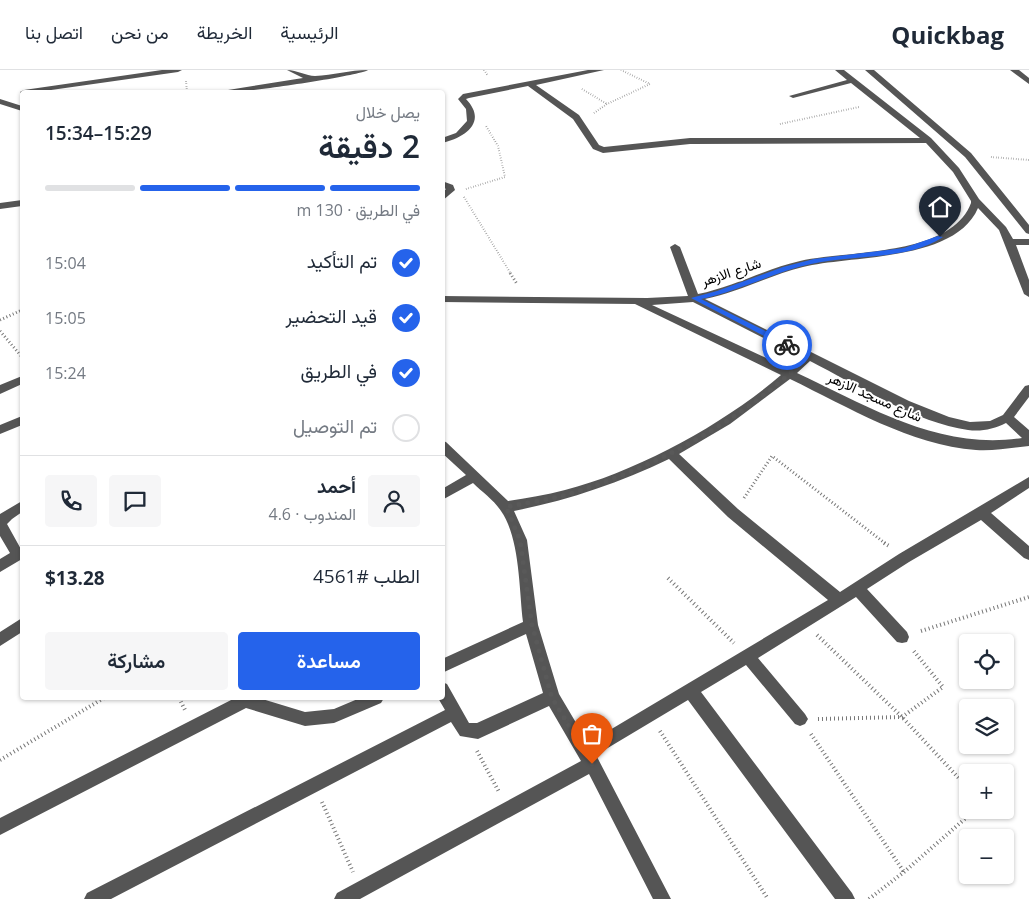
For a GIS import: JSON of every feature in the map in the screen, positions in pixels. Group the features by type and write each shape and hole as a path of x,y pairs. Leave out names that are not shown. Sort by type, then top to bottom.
{"street":[{"path":"108,80 110,70"},
{"path":"43,90 178,70"},
{"path":"291,70 313,80"},
{"path":"262,90 364,70"},
{"path":"445,140 458,137 469,124 472,116 462,99 466,96 600,70"},
{"path":"839,70 928,140 942,154 976,201 1003,229 1010,242 1029,294"},
{"path":"869,70 968,154 1029,231"},
{"path":"1014,70 1029,82"},
{"path":"793,96 851,81"},
{"path":"529,83 576,117 599,149 618,150 690,141 928,140"},
{"path":"0,99 20,94"},
{"path":"0,99 20,108"},
{"path":"942,154 968,154"},
{"path":"445,185 450,187 450,190 445,195"},
{"name":"شارع الازهر","path":"445,299 636,301 694,298 718,293 785,268 814,261 876,254 929,242 967,221 976,201"},
{"path":"0,206 20,203"},
{"path":"1010,242 1029,242"},
{"path":"676,247 694,298"},
{"name":"شارع مسجد الازهر","path":"694,298 905,404 947,421 970,426 984,425 1007,418"},
{"name":"شارع مسجد الازهر","path":"636,301 926,436 964,445 1000,447 1029,439"},
{"path":"506,507 564,495 601,483 670,452 749,407 809,356"},
{"path":"0,390 20,381"},
{"path":"1029,389 1007,418 1029,439"},
{"path":"0,430 20,421"},
{"path":"445,448 506,507 520,540 532,625 552,698 589,758 662,899"},
{"path":"670,452 733,513 840,601"},
{"path":"445,493 474,476"},
{"path":"343,899 508,808 589,758 648,714 804,623 904,558 982,513 1029,482"},
{"path":"0,566 18,554 0,524 7,515 20,507"},
{"path":"982,513 1029,554"},
{"path":"858,589 902,637"},
{"path":"0,640 20,625"},
{"path":"445,665 532,625"},
{"path":"747,656 800,719"},
{"path":"690,690 846,899"},
{"path":"445,695 454,713 466,730 478,731 552,698"},
{"path":"0,827 244,700"},
{"path":"249,700 305,719 334,716 371,700"},
{"path":"93,899 454,713"}],"path":[{"path":"564,78 607,104 650,84 621,70"},
{"path":"764,140 760,128 880,102"},
{"path":"469,108 490,132 498,146 505,176 461,191 526,300"},
{"path":"968,154 1029,160"},
{"path":"0,320 20,311"},
{"path":"0,331 20,354"},
{"path":"733,513 772,456 904,558"},
{"path":"668,578 747,656"},
{"path":"800,719 902,717 943,687 902,637 1029,597"},
{"path":"804,623 902,717 959,778"},
{"path":"0,760 101,700"},
{"path":"648,714 768,899"},
{"path":"800,719 904,872"},
{"path":"466,730 508,808"},
{"path":"315,785 360,890"},
{"path":"869,899 904,872 965,819"}],"way so far":[{"path":"592,764 552,698 532,625 520,540 506,507 564,495 610,480 706,432 749,407 809,356 787,345"}],"route":[{"path":"787,345 694,298 718,293 785,268 814,261 904,250 940,237"}]}
